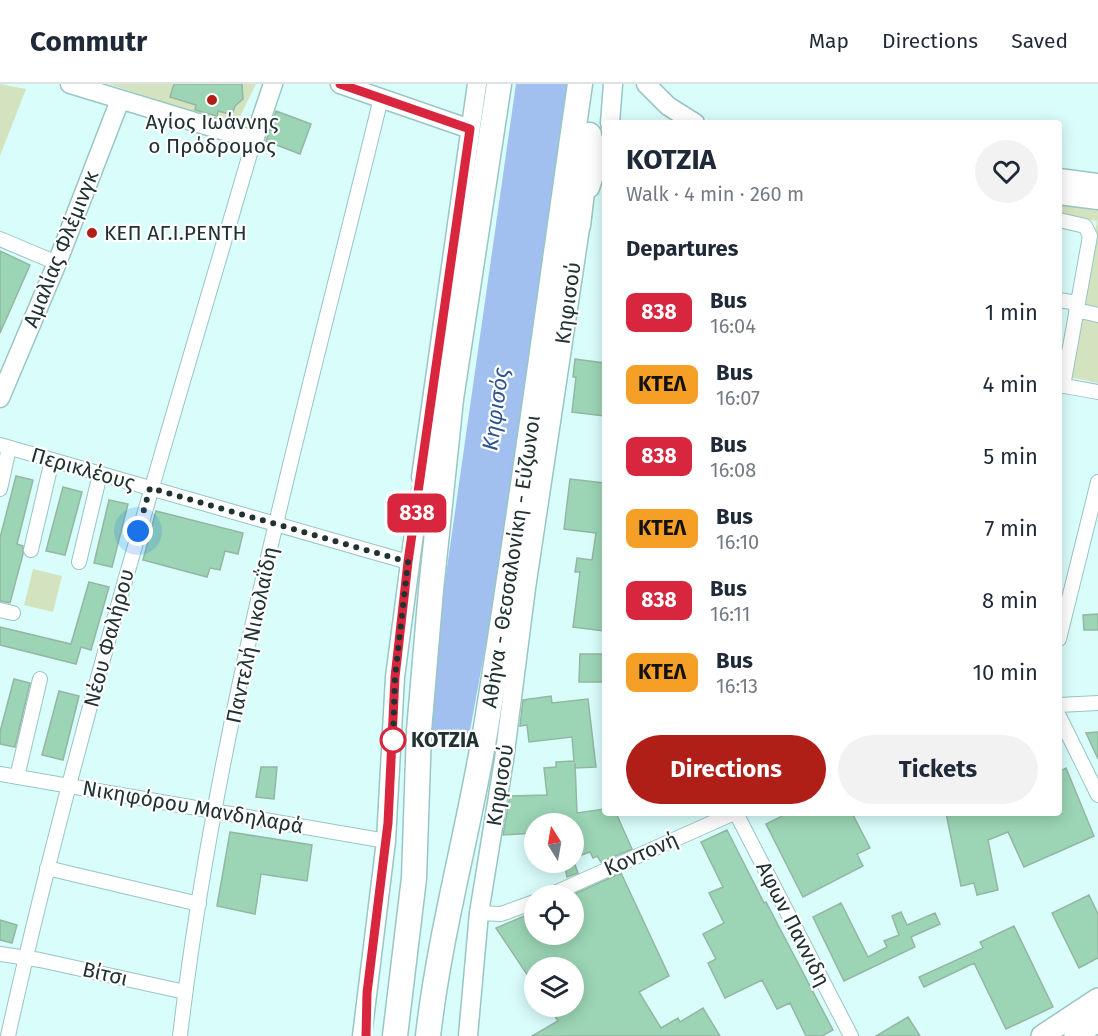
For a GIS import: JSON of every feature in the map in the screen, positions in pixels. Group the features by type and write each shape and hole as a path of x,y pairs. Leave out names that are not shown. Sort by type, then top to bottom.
{"highway":[{"path":"395,1036 414,878 419,731 430,590 451,399 499,84"},
{"name":"Αθήνα - Θεσσαλονίκη - Εύζωνοι","path":"428,1036 435,977 484,742 516,544 580,84"},
{"path":"578,225 595,84"},
{"path":"416,521 451,399"},
{"path":"484,742 499,709 526,588"}],"main road":[{"path":"69,84 254,140 273,84"},
{"path":"340,84 470,129"},
{"path":"362,1036 386,841 395,677 408,562 416,521 477,84"},
{"path":"610,120 612,84"},
{"path":"646,84 668,106 689,120"},
{"name":"Αμαλίας Φλέμινγκ","path":"0,398 57,263 120,100"},
{"name":"Κηφισού","path":"468,1036 479,914 504,760 578,225 599,172 602,155"},
{"path":"1062,178 1098,183"},
{"path":"1062,195 1098,200"},
{"path":"455,1036 469,946 479,914"},
{"path":"366,1036 367,993"},
{"path":"1042,1036 1098,999"},
{"path":"1075,1036 1098,1021"}],"street":[{"name":"Παντελή Νικολαΐδη","path":"180,1036 214,811 275,526 381,98"},
{"name":"Νέου Φαλήρου","path":"8,1036 68,786 150,488 254,140"},
{"path":"1062,221 1081,224 1088,229 1093,248 1077,307 1062,381"},
{"path":"0,239 57,263"},
{"path":"1062,301 1098,315"},
{"path":"1062,386 1098,392"},
{"name":"Περικλέους","path":"5,447 275,526 408,562"},
{"path":"0,489 5,447"},
{"path":"31,550 52,460"},
{"path":"78,562 99,474"},
{"path":"1062,627 1098,482"},
{"path":"17,777 40,680"},
{"path":"1062,705 1098,703"},
{"path":"1062,722 1098,795"},
{"name":"Νικηφόρου Μανδηλαρά","path":"0,774 386,841"},
{"name":"Κοντονή","path":"572,885 728,816"},
{"name":"Αφων Παννιδη","path":"737,816 851,1036"},
{"path":"47,868 199,904"},
{"path":"479,914 501,915 524,906"},
{"name":"Βίτσι","path":"0,954 40,960 185,992"}],"green space":[{"path":"0,84 26,89 0,156"},
{"path":"109,84 256,84 235,127"},
{"path":"1062,201 1098,206 1098,383 1069,377 1097,221 1062,215"},
{"path":"33,569 62,576 53,612 24,605"}],"water":[{"name":"Κηφισός","path":"516,84 567,84 501,561 469,736 431,731 435,652"}],"building":[{"name":"Αγίος Ιωάννης ο Πρόδρομος","path":"174,84 242,84 243,99 235,106 233,112 229,114 218,111 217,116 195,110 196,105 170,97"},
{"path":"276,111 311,124 300,154 266,141"},
{"path":"0,251 30,265 0,333"},
{"path":"575,359 602,363 602,416 572,412 576,377 573,377"},
{"path":"16,476 33,480 17,544 23,546 23,554 10,603 0,601 0,538"},
{"path":"570,479 602,483 602,631 573,627 580,572 575,572 577,558 592,560 596,533 564,529"},
{"path":"63,487 82,492 65,555 46,551"},
{"path":"109,500 128,504 112,567 94,563"},
{"path":"156,511 243,533 238,554 225,551 220,570 210,568 207,577 143,560"},
{"path":"89,582 109,587 91,650 81,647 76,664 0,645 0,627 71,644"},
{"path":"1098,614 1098,630 1084,630 1083,615"},
{"path":"580,654 602,654 602,682 579,682"},
{"path":"14,679 30,683 15,747 0,744 0,732"},
{"path":"59,691 79,696 63,760 42,755"},
{"path":"551,696 552,703 588,699 596,767 575,768 577,813 524,813 524,834 503,835 510,796 547,795 544,768 556,767 556,762 574,761 572,737 529,742 527,725 520,726 523,700"},
{"path":"1098,732 1098,759 1086,733"},
{"path":"261,767 277,767 274,799 256,797"},
{"path":"1066,768 1094,836 1024,867 1008,832 988,840 998,890 977,895 974,883 961,886 947,816 1062,816 1062,770"},
{"path":"602,809 602,816 617,816 632,849 601,862 597,856 593,858 590,852 584,854 584,813 577,813"},
{"path":"782,816 854,816 870,848 857,854 863,866 803,897 766,824"},
{"path":"727,830 833,1030 822,1036 806,1036 790,1003 777,1009 762,980 725,998 708,963 716,959 703,934 724,923 709,893 723,887 701,842"},
{"path":"230,832 312,845 307,881 261,874 255,914 217,906"},
{"path":"566,873 578,873 567,877"},
{"path":"621,873 669,976 639,992 661,1028 678,1018 680,1022 703,1008 720,1036 532,1036 558,1021 555,1017 584,1017 584,957 524,957 524,970 496,928 524,916 524,945 584,945 584,890"},
{"path":"1089,895 1098,914 1098,958 1079,968 1052,913"},
{"path":"841,903 868,957 887,947 884,941 899,935 892,916 901,912 907,925 935,913 940,924 911,937 915,947 844,981 813,917"},
{"path":"0,920 17,925 12,943 0,940"},
{"path":"1014,926 1053,1007 1006,1029 974,963 924,987 919,977 983,948 980,942"},
{"path":"908,1017 920,1036 876,1036"}],"bus line":[{"name":"838","path":"340,84 470,129 416,521 408,562 395,677 388,823 367,993 366,1036"}],"place":[{"name":"Αγίος Ιωάννης ο Πρόδρομος","path":"212,100"},
{"name":"ΚΕΠ ΑΓ.Ι.ΡΕΝΤΗ","path":"92,233"},
{"name":"ΚΟΤΖΙΑ","path":"393,740"}],"route":[{"path":"138,531 150,488 275,526 408,562 395,677 393,740"}]}
